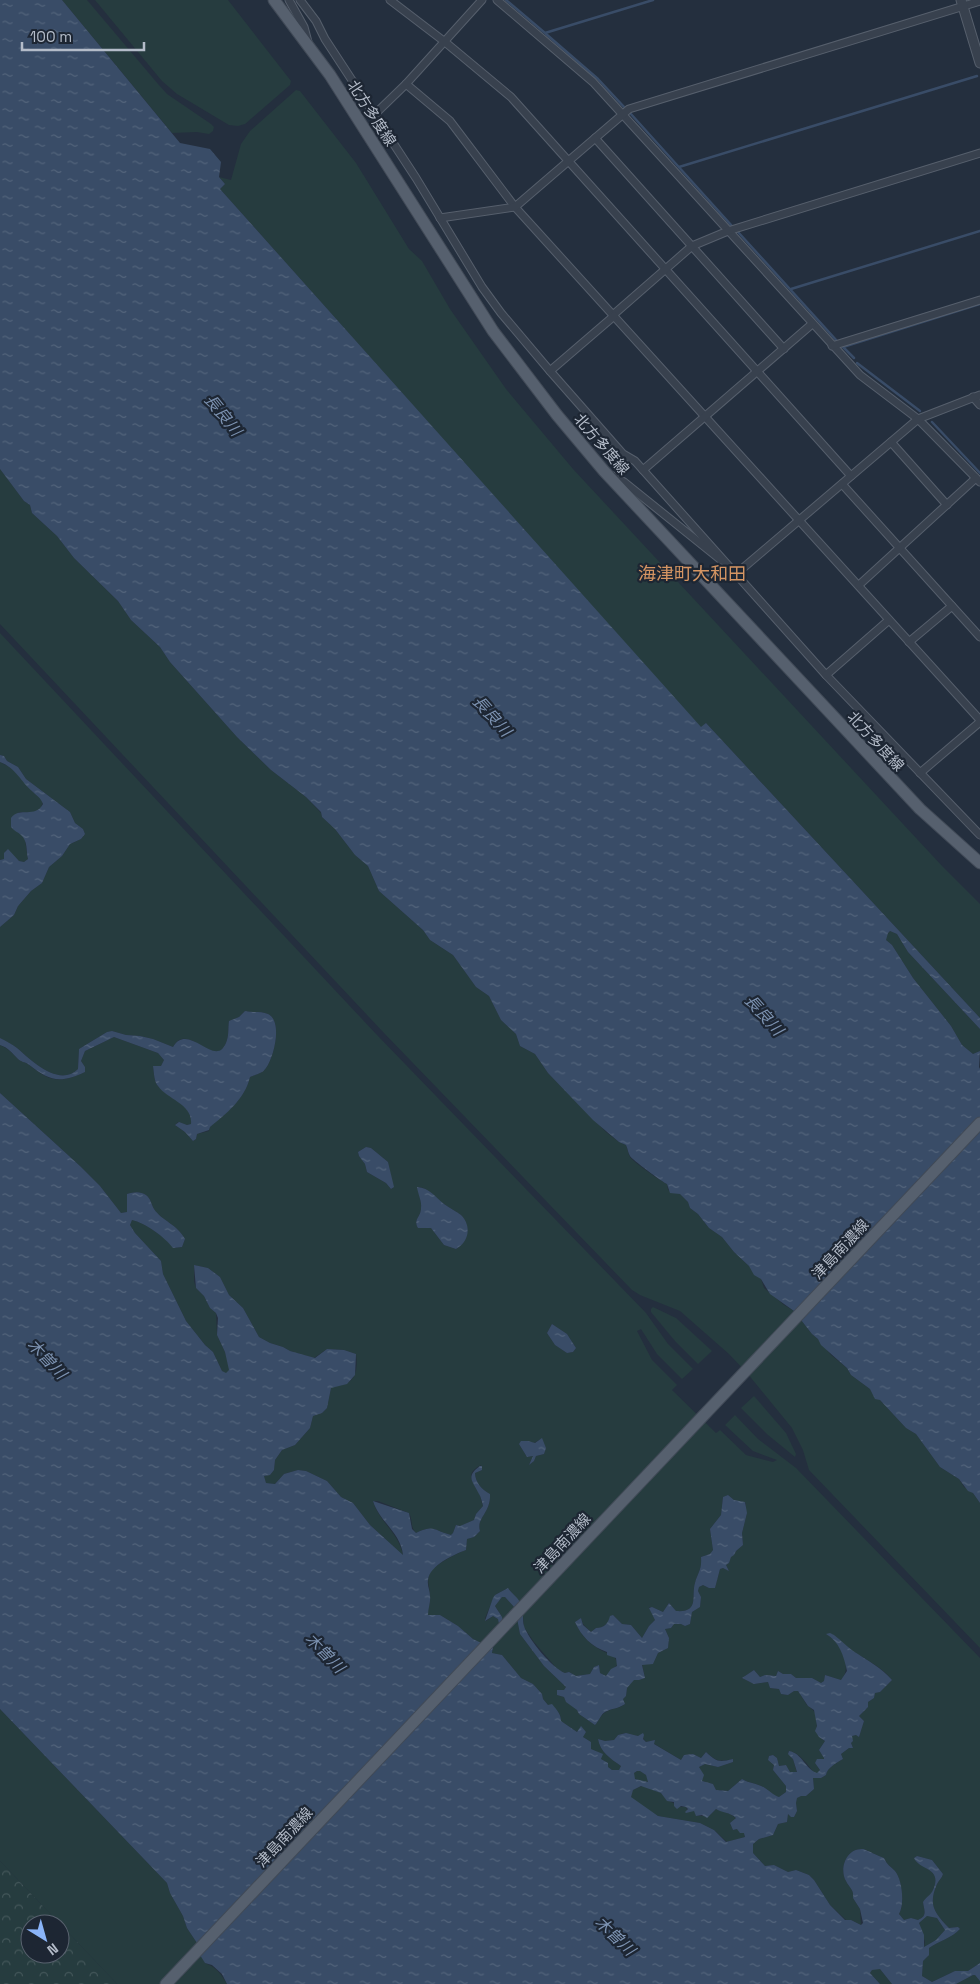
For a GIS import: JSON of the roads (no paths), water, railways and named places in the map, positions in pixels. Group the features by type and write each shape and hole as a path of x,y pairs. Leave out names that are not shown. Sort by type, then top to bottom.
{"main road":[{"name":"北方多度線","path":"274,0 309,47 376,146 493,331 558,415 604,470 920,809 977,861"},
{"name":"津島南濃線","path":"166,1984 980,1123"}],"street":[{"path":"289,0 304,26 309,47"},
{"path":"300,0 316,22 487,293 550,372 623,454 635,461 725,559 736,574 826,675 980,835"},
{"path":"390,0 445,42 511,97 852,476"},
{"path":"374,115 406,84 482,0"},
{"path":"497,0 593,82 860,375 918,419 978,480 947,505 860,586"},
{"path":"440,218 515,208 629,109 962,3 980,1"},
{"path":"962,3 980,63"},
{"path":"406,84 450,121 515,208 860,586 980,721 920,774"},
{"path":"595,138 784,349"},
{"path":"550,372 692,246 728,231 980,153"},
{"path":"832,346 980,300"},
{"path":"643,470 812,324"},
{"path":"736,574 918,419 976,396 980,405"},
{"path":"891,442 947,505"},
{"path":"604,470 624,482 736,574"},
{"path":"842,484 980,637"},
{"path":"909,642 952,606"},
{"path":"826,675 889,620"}],"water":[{"name":"長良川","path":"0,0 62,0 180,143 210,149 221,162 219,177 225,184 220,189 701,727 706,723 980,1018 980,1029 908,952 897,934 890,931 888,933 886,940 892,945 913,978 951,1026 962,1045 973,1054 980,1051 980,1503 959,1479 940,1467 916,1434 906,1428 880,1400 875,1399 870,1389 851,1375 847,1368 821,1345 794,1311 770,1294 761,1279 754,1275 749,1266 722,1237 709,1228 680,1194 670,1193 667,1184 632,1158 626,1145 619,1142 593,1120 548,1073 535,1054 520,1046 516,1034 501,1020 489,996 476,987 453,955 430,940 423,930 379,891 368,866 355,855 335,829 322,817 321,812 306,797 271,770 237,737 170,662 160,647 131,620 118,601 74,558 57,536 32,513 30,505 24,501 0,469"},
{"path":"0,755 18,767 26,779 70,812 75,823 83,829 85,834 81,839 70,844 62,856 49,867 42,883 31,891 18,906 14,915 0,927 0,860 4,859 4,853 8,849 19,861 24,862 28,859 25,840 11,827 11,818 19,813 36,811 43,804 14,771 0,762"},
{"path":"245,1011 265,1013 273,1018 276,1040 272,1056 261,1073 250,1077 244,1092 234,1105 209,1130 197,1134 196,1139 193,1141 175,1125 179,1122 187,1125 191,1124 191,1117 188,1112 162,1091 154,1077 153,1066 161,1066 164,1060 158,1053 114,1037 85,1051 81,1061 85,1067 85,1072 68,1078 55,1079 19,1060 8,1049 0,1045 0,1038 46,1070 54,1074 70,1074 78,1069 79,1049 107,1032 112,1031 153,1039 173,1047 180,1040 187,1039 210,1050 217,1051 222,1049 227,1040 229,1021 239,1017"},
{"name":"木曽川","path":"0,1093 80,1166 100,1186 121,1213 127,1212 127,1194 141,1193 149,1198 154,1209 161,1217 182,1234 185,1239 182,1247 173,1248 149,1227 132,1220 130,1225 161,1261 163,1274 186,1321 213,1352 222,1371 226,1373 229,1370 225,1352 217,1335 218,1318 204,1296 196,1288 194,1265 208,1268 220,1277 229,1295 243,1308 259,1337 290,1351 315,1358 327,1349 344,1350 356,1354 355,1375 347,1384 331,1388 327,1408 322,1413 313,1416 310,1428 295,1445 282,1450 275,1460 274,1470 270,1475 264,1476 266,1483 275,1484 284,1474 298,1470 306,1471 327,1481 341,1497 353,1503 370,1525 403,1555 398,1540 380,1515 373,1501 409,1513 412,1529 416,1533 427,1529 434,1529 451,1535 456,1525 460,1526 474,1520 476,1514 483,1506 472,1479 475,1470 482,1466 482,1470 475,1473 476,1480 490,1494 490,1501 480,1522 480,1531 474,1537 467,1539 466,1550 443,1561 433,1570 428,1582 430,1598 428,1615 440,1615 481,1643 499,1624 498,1619 493,1616 485,1621 493,1598 508,1588 522,1606 523,1624 526,1632 541,1653 554,1666 565,1673 569,1672 576,1676 590,1674 594,1667 599,1665 600,1673 606,1676 611,1669 617,1666 616,1658 607,1655 607,1652 588,1640 580,1632 575,1622 581,1618 583,1625 591,1632 605,1625 610,1616 613,1615 622,1624 631,1625 642,1638 655,1620 649,1608 652,1607 663,1612 669,1603 676,1611 689,1609 693,1603 694,1588 701,1557 710,1554 713,1550 710,1529 721,1515 723,1497 728,1495 734,1500 745,1502 747,1513 742,1533 743,1545 726,1565 729,1571 723,1568 720,1569 715,1588 703,1585 699,1587 700,1607 692,1612 690,1624 685,1626 674,1624 671,1628 665,1629 669,1638 668,1648 658,1653 653,1664 642,1665 645,1678 634,1680 627,1688 626,1696 623,1699 625,1704 604,1713 595,1725 579,1714 577,1710 566,1702 564,1697 557,1695 557,1690 564,1690 566,1687 544,1666 520,1634 515,1608 505,1597 502,1597 495,1606 502,1617 502,1626 492,1653 502,1655 521,1678 533,1684 542,1694 543,1699 548,1705 552,1704 557,1710 561,1721 577,1732 581,1726 586,1732 583,1737 591,1742 591,1749 603,1754 601,1759 608,1763 608,1767 612,1770 619,1770 621,1766 604,1751 598,1739 605,1741 614,1740 618,1735 626,1733 638,1736 643,1733 643,1739 646,1742 655,1740 654,1744 681,1760 684,1755 693,1754 701,1758 706,1752 718,1760 733,1759 733,1762 718,1767 705,1764 699,1767 704,1775 702,1781 713,1784 716,1790 728,1791 742,1779 762,1786 779,1797 786,1792 786,1786 773,1770 774,1765 768,1760 769,1756 773,1755 777,1758 779,1766 786,1765 790,1772 797,1772 793,1759 788,1754 789,1751 793,1752 810,1769 817,1773 820,1770 815,1763 817,1759 824,1759 819,1750 825,1741 815,1731 817,1726 814,1710 808,1706 798,1691 788,1695 781,1694 779,1689 770,1688 768,1682 754,1684 742,1678 754,1670 760,1677 765,1675 776,1676 778,1671 783,1674 791,1674 796,1678 812,1678 821,1683 824,1681 825,1675 841,1680 847,1671 844,1660 838,1645 826,1634 834,1635 853,1651 879,1668 892,1680 880,1692 875,1693 874,1698 868,1702 868,1707 859,1716 864,1721 859,1737 856,1735 852,1736 853,1741 851,1743 853,1748 849,1748 841,1754 843,1759 830,1768 826,1775 821,1778 813,1778 814,1789 806,1796 797,1798 797,1811 794,1817 788,1814 787,1822 778,1824 773,1835 759,1839 753,1844 753,1853 765,1866 774,1865 788,1872 796,1870 809,1875 830,1905 845,1920 851,1920 861,1925 863,1923 860,1909 853,1898 843,1871 846,1860 852,1852 863,1849 884,1858 887,1864 895,1871 902,1892 902,1904 899,1914 904,1920 911,1918 918,1920 923,1917 925,1912 923,1902 932,1892 935,1883 933,1873 914,1858 917,1856 932,1860 943,1874 934,1891 933,1903 936,1913 949,1928 958,1927 960,1929 929,1948 929,1955 923,1961 922,1976 932,1982 955,1971 968,1971 980,1963 980,1981 973,1975 956,1984 892,1984 880,1969 872,1970 870,1973 880,1984 227,1984 222,1974 212,1965 205,1963 200,1955 197,1943 187,1928 167,1883 0,1709","holes":["637,1771 646,1775 648,1782 635,1779 634,1773","641,1786 661,1793 667,1801 674,1802 674,1806 677,1809 681,1806 686,1807 688,1809 686,1813 694,1811 696,1816 702,1815 707,1818 716,1809 731,1815 736,1818 730,1823 733,1830 737,1829 740,1833 744,1833 745,1837 726,1842 714,1830 700,1823 658,1816 631,1797 633,1790","927,1916 937,1918 945,1930 936,1940 924,1947 924,1935 919,1923"]},
{"path":"366,1147 371,1148 388,1162 394,1187 391,1189 386,1183 367,1172 358,1152"},
{"path":"417,1187 429,1191 464,1219 467,1224 468,1234 464,1242 456,1249 444,1245 431,1228 418,1228 416,1222 421,1206"},
{"path":"552,1324 567,1334 576,1348 573,1352 567,1353 555,1345 547,1333"},
{"path":"542,1438 546,1448 544,1454 536,1456 529,1465 533,1456 527,1457 519,1444 521,1441 535,1443"}],"waterway":[{"path":"506,0 545,33 653,0"},
{"path":"546,34 598,79 625,108"},
{"path":"679,167 977,76"},
{"path":"630,113 732,226"},
{"path":"791,289 980,231"},
{"path":"738,232 837,341"},
{"path":"854,358 843,347 980,304"},
{"path":"857,363 920,411"},
{"path":"932,422 980,473"}],"district":[{"name":"海津町大和田","path":"692,573"}]}
